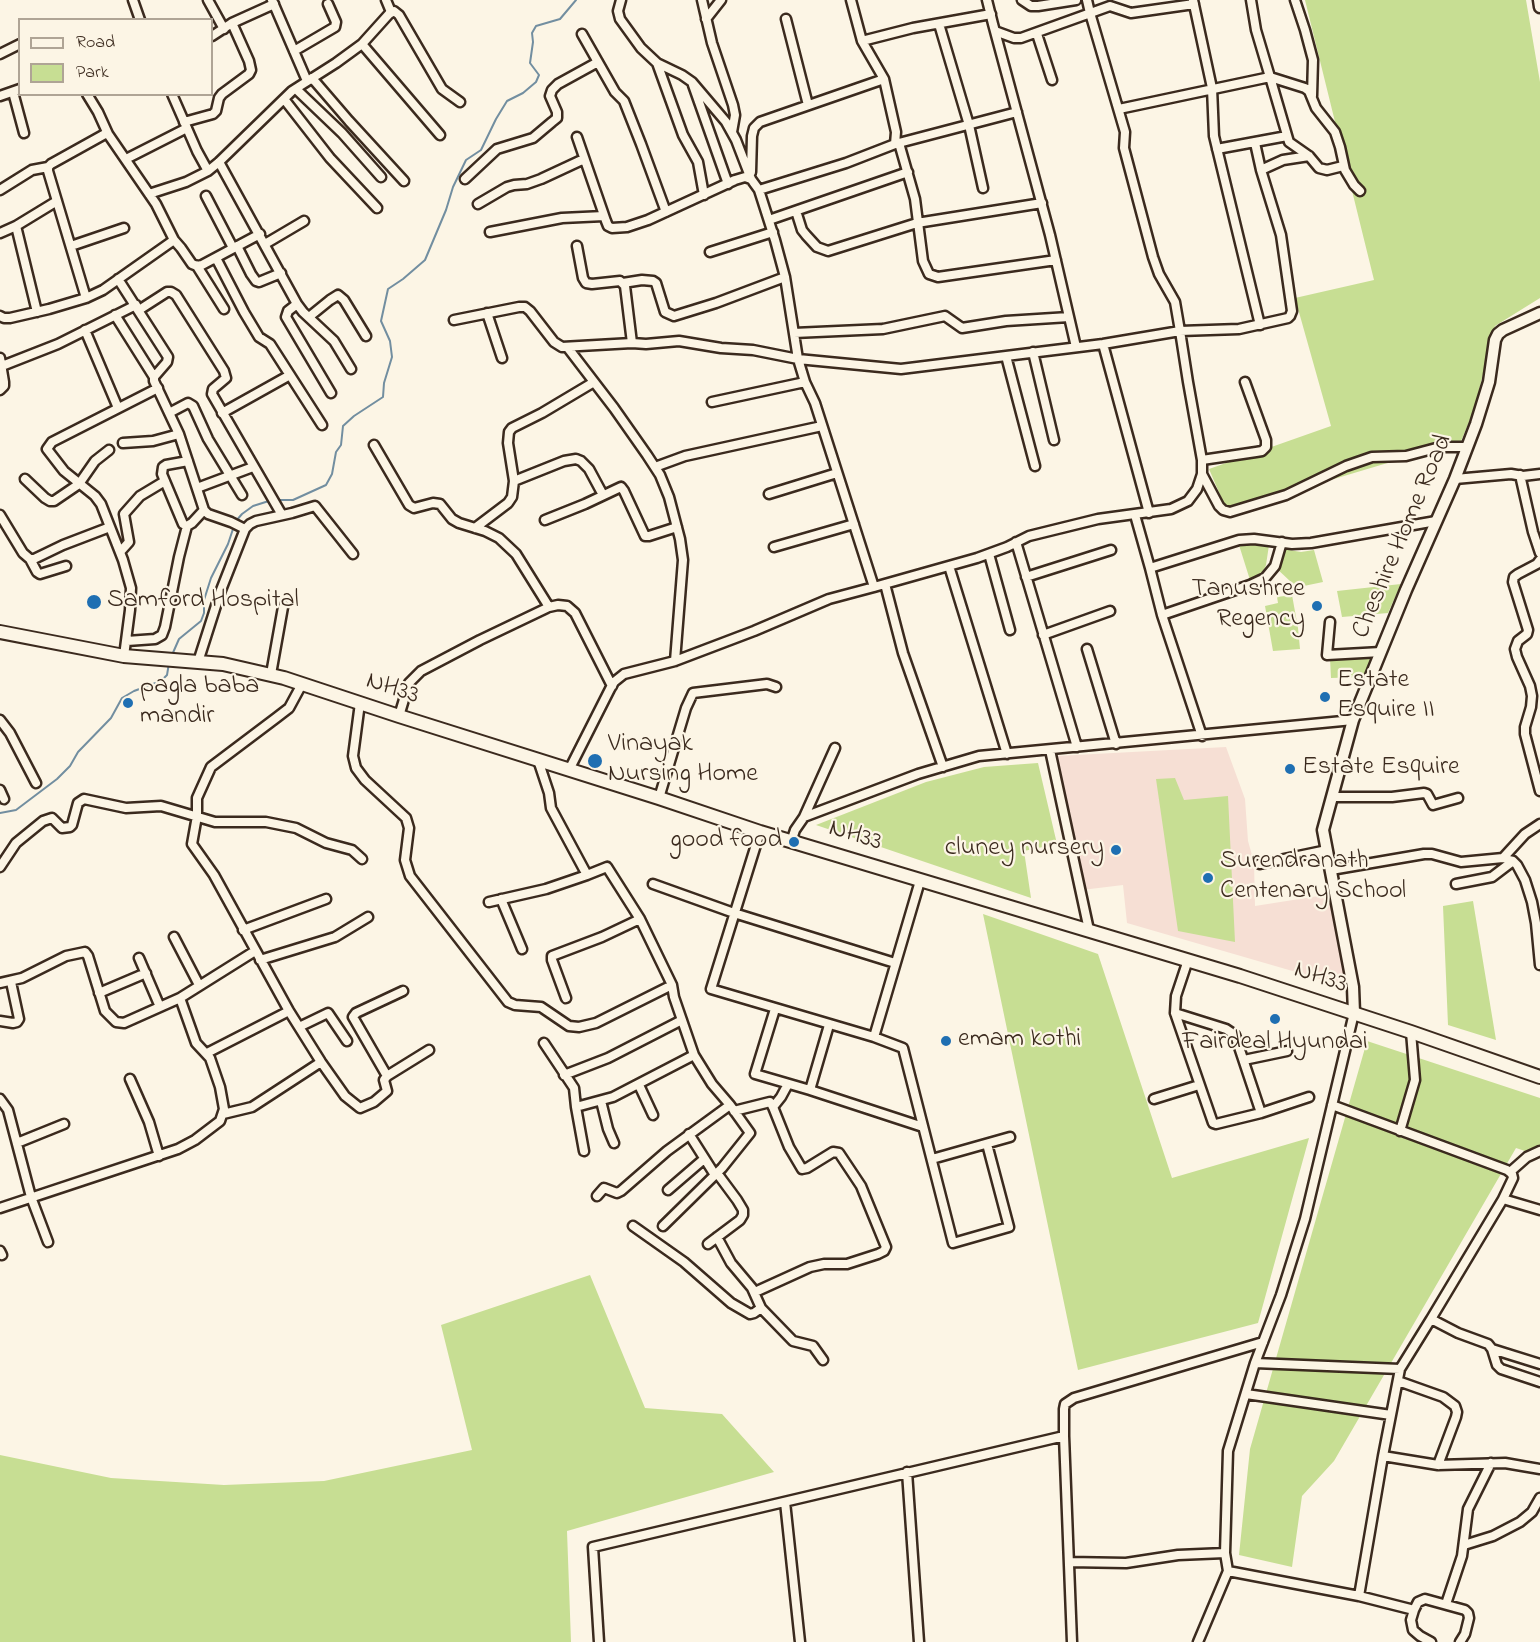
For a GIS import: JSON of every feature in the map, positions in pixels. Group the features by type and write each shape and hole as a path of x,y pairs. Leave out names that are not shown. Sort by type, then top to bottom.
{"main road":[{"name":"NH33","path":"0,632 124,656 237,666 272,674 791,842 1188,960 1412,1032 1540,1077"}],"street":[{"path":"133,0 139,18"},
{"path":"126,159 186,125 213,114 222,94 249,74 251,70 249,61 228,26 208,0"},
{"path":"386,0 391,12"},
{"path":"621,0 618,11 620,19 641,48 657,63 692,82 732,132 751,179 759,190 785,277 798,359 815,403 874,587"},
{"path":"702,0 715,52 733,105 735,115 732,132"},
{"path":"706,19 721,0"},
{"path":"851,0 862,41 884,79 897,143 918,209 917,223 923,261 929,274 934,277 1056,260"},
{"path":"987,0 1042,203 1076,347"},
{"path":"1022,0 1031,6 1076,0"},
{"path":"569,770 612,686 624,674 675,661 754,631 829,598 989,554 1029,536 1110,517 1172,509 1188,501 1197,489 1202,474 1202,460 1175,302 1159,274 1150,246 1124,148 1125,132 1087,0"},
{"path":"1251,0 1256,30 1289,141 1322,169 1343,166"},
{"path":"1295,0 1313,60 1312,96 1316,108 1335,132 1343,166 1348,177 1360,191"},
{"path":"1539,0 1540,7"},
{"path":"213,35 273,2 294,51 310,80 404,181"},
{"path":"994,31 1021,39 1110,6 1131,13 1193,2 1212,88 1214,136 1260,325"},
{"path":"294,51 335,27 336,22 328,4"},
{"path":"391,12 394,11 399,15 442,89 460,102"},
{"path":"149,194 186,182 208,171 296,89 362,44 391,12"},
{"path":"862,41 913,28 991,14"},
{"path":"786,19 808,105"},
{"path":"939,24 969,126 983,188"},
{"path":"1037,33 1052,80"},
{"path":"582,34 615,92 624,101 666,212"},
{"path":"362,44 440,135"},
{"path":"0,54 18,45"},
{"path":"465,179 497,149 533,138 552,122 557,112 550,96 552,90 558,84 598,62"},
{"path":"657,63 683,135 698,162 704,195"},
{"path":"1119,109 1270,77 1305,88 1312,96"},
{"path":"751,179 752,136 754,128 760,122 884,79"},
{"path":"692,82 728,184"},
{"path":"296,89 342,133 381,177"},
{"path":"0,96 16,91 24,133"},
{"path":"88,96 108,134 149,194 174,240 192,264 197,266 224,309"},
{"path":"173,96 208,171"},
{"path":"284,99 330,158 377,208"},
{"path":"759,190 846,163 897,143 1017,112"},
{"path":"0,190 32,170 48,167 108,134"},
{"path":"1217,148 1287,136"},
{"path":"577,137 608,226 627,227 745,177 751,179"},
{"path":"454,320 525,307 554,342 568,348 679,341 721,348 753,350 798,359 901,369 1180,332 1223,331 1260,325 1288,318 1292,310 1281,235 1255,143"},
{"path":"1261,170 1283,160 1309,156"},
{"path":"478,204 507,187 541,179 584,159"},
{"path":"219,162 297,304 334,341 351,369"},
{"path":"48,167 86,298"},
{"path":"769,220 908,172"},
{"path":"206,196 256,281 259,282 281,273"},
{"path":"0,233 57,201"},
{"path":"796,211 806,235 817,247 828,251 917,223 1042,203"},
{"path":"490,232 562,218 604,216"},
{"path":"265,244 304,221"},
{"path":"16,226 37,312"},
{"path":"71,246 124,228"},
{"path":"710,252 773,232"},
{"path":"197,266 260,234"},
{"path":"0,316 10,318 86,298 103,290 174,240"},
{"path":"577,246 586,283 653,281 656,283 665,312 674,316 785,277"},
{"path":"216,258 259,337 270,344 322,425"},
{"path":"118,279 168,357 167,362 154,377"},
{"path":"623,283 626,290 632,344"},
{"path":"0,390 4,386 1,362 58,344 115,315 174,292 226,374 225,381 211,391 282,515"},
{"path":"309,317 338,296 344,300 366,336"},
{"path":"297,304 288,311 286,317 331,393"},
{"path":"487,313 502,358"},
{"name":"Cheshire Home Road","path":"1354,1013 1353,987 1323,830 1353,720 1467,447 1489,382 1495,340 1498,334 1540,313"},
{"path":"115,315 154,377 179,434 204,510 208,514 243,527"},
{"path":"794,333 883,329 945,316 962,327 1006,321 1069,317"},
{"path":"85,330 118,408"},
{"path":"1103,344 1149,513"},
{"path":"568,348 614,408 665,485 677,527 683,560 675,661"},
{"path":"1033,352 1054,440"},
{"path":"1006,356 1035,466"},
{"path":"222,413 290,375"},
{"path":"475,528 508,503 512,496 514,481 508,443 509,432 512,428 594,382"},
{"path":"712,402 805,382"},
{"path":"1202,460 1262,451 1266,447 1266,440 1245,382"},
{"path":"124,656 131,588 120,552 101,504 95,496 64,471 46,449 158,388"},
{"path":"169,413 185,404 191,404 208,439 242,495"},
{"path":"655,467 685,456 822,426"},
{"path":"123,443 153,441 179,434"},
{"path":"374,445 410,507 436,503 456,521 499,538 516,554 549,607"},
{"path":"1202,474 1221,509 1230,512 1286,495 1346,466 1372,457 1406,456 1440,447 1467,447"},
{"path":"25,479 50,501 57,500 79,484 94,461 109,450"},
{"path":"514,481 564,461 576,459 585,464 603,495"},
{"path":"187,526 183,525 180,519 162,474 163,467 188,460"},
{"path":"197,488 253,467"},
{"path":"769,494 837,473"},
{"path":"1455,479 1502,474 1540,474"},
{"path":"1520,475 1540,553"},
{"path":"120,552 129,542 124,514 140,496 165,482"},
{"path":"545,520 622,487 645,536 677,527"},
{"path":"198,662 243,527 256,521 315,506 353,555"},
{"path":"127,641 155,639 162,635 187,526 204,510"},
{"path":"0,515 37,572 40,574 66,566"},
{"path":"1135,515 1162,615 1202,736"},
{"path":"1150,568 1239,540 1254,539 1300,544 1436,521"},
{"path":"774,547 854,524"},
{"path":"30,559 110,527"},
{"path":"1016,542 1077,747"},
{"path":"1162,615 1259,581 1275,566 1282,542"},
{"path":"1026,577 1111,550"},
{"path":"989,554 1010,630"},
{"path":"1540,560 1514,578 1528,630 1527,634 1518,641 1515,649 1532,696 1525,734 1540,791"},
{"path":"949,566 1007,754"},
{"path":"885,584 903,653 943,767"},
{"path":"399,716 409,683 421,671 480,640 549,607 558,605 567,606 575,613 612,686"},
{"path":"272,674 284,607"},
{"path":"1043,635 1110,611"},
{"path":"1330,622 1327,655 1381,652"},
{"path":"1087,649 1116,744"},
{"path":"302,684 289,708 211,766 197,798 197,816 192,844 214,875 289,1011 345,1096 360,1108 374,1102 386,1092 387,1087 384,1080 387,1076 429,1050"},
{"path":"659,798 686,708 693,693 767,684 776,687"},
{"path":"360,704 353,756 356,768 364,780 406,818 409,828 405,860 410,876 506,1000 515,1005 541,1007 569,1026 579,1027 596,1023 672,985"},
{"path":"0,720 36,783"},
{"path":"804,817 918,774 979,756 1353,720"},
{"path":"791,842 836,748"},
{"path":"1050,750 1089,930"},
{"path":"538,760 549,793 551,808 587,874"},
{"path":"0,790 4,799"},
{"path":"1332,797 1392,797 1424,793 1433,805 1458,798"},
{"path":"0,867 16,843 43,821 52,818 62,828 70,827 78,803 84,799 126,808 161,806 215,822 266,822 296,828 326,843 352,850 362,859"},
{"path":"1503,858 1525,834 1540,824"},
{"path":"759,832 711,989 874,1037 903,1048 953,1243 1009,1227 987,1144"},
{"path":"1260,864 1327,850"},
{"path":"1331,870 1424,854 1461,862 1503,858 1513,861 1525,880 1532,902 1540,965"},
{"path":"1456,884 1492,877 1513,861"},
{"path":"489,902 546,889 607,867 640,919 672,985 694,1055 712,1084 750,1133 716,1174 663,1226"},
{"path":"874,1037 920,880"},
{"path":"653,884 734,913 895,963"},
{"path":"243,930 326,899"},
{"path":"501,899 522,949"},
{"path":"260,960 335,936 368,917"},
{"path":"566,998 552,956 602,937 640,919"},
{"path":"174,937 199,985"},
{"path":"0,983 22,978 62,957 83,951 88,956 108,1016 120,1024 180,998 255,951"},
{"path":"140,958 160,1007"},
{"path":"1188,960 1176,996 1175,1013 1198,1085 1210,1119 1214,1124 1261,1113 1309,1097"},
{"path":"99,993 146,973"},
{"path":"0,1021 13,1023 19,1019 11,982"},
{"path":"387,1076 353,1017 356,1013 403,991"},
{"path":"0,1208 159,1156 195,1140 220,1121 224,1109 220,1088 207,1053 196,1043 180,998"},
{"path":"775,1009 755,1074 923,1127"},
{"path":"207,1053 289,1011"},
{"path":"299,1027 328,1012 347,1041"},
{"path":"1175,1013 1231,1032 1237,1040 1261,1113"},
{"path":"1198,1642 1228,1570 1226,1553 1228,1451 1255,1363 1281,1295 1305,1218 1354,1013"},
{"path":"564,1075 608,1058 682,1020"},
{"path":"810,1090 830,1025"},
{"path":"1400,1131 1415,1080 1412,1032"},
{"path":"544,1043 574,1088 584,1151"},
{"path":"1244,1060 1287,1051"},
{"path":"576,1107 602,1101 639,1085 694,1055"},
{"path":"224,1114 252,1107 321,1062"},
{"path":"130,1079 149,1122 159,1156"},
{"path":"773,1107 788,1084"},
{"path":"639,1085 654,1115"},
{"path":"1154,1100 1198,1085"},
{"path":"0,1099 8,1110 31,1197 48,1242"},
{"path":"602,1101 614,1143"},
{"path":"597,1196 604,1188 617,1193 621,1191 689,1134 732,1108 770,1102 789,1147 801,1168 833,1152 840,1155 861,1186 886,1247 878,1254 847,1264 824,1264 810,1267 755,1292"},
{"path":"1332,1105 1510,1172 1513,1178 1400,1369 1359,1596"},
{"path":"17,1143 64,1124"},
{"path":"689,1134 704,1159 737,1200 743,1213 740,1220 708,1244"},
{"path":"932,1160 1010,1137"},
{"path":"1510,1172 1527,1157 1540,1151"},
{"path":"668,1190 704,1159"},
{"path":"1503,1198 1540,1210"},
{"path":"633,1226 689,1266 731,1304 750,1314 761,1308"},
{"path":"717,1237 731,1263 755,1292 761,1308 793,1341 811,1345 824,1360"},
{"path":"1431,1319 1458,1333 1488,1344 1501,1369 1540,1382"},
{"path":"1072,1642 1064,1436 1064,1409 1068,1401 1263,1342"},
{"path":"1492,1349 1540,1364"},
{"path":"1255,1363 1400,1369"},
{"path":"1398,1381 1443,1397 1455,1406 1456,1417 1438,1465"},
{"path":"1246,1394 1391,1415"},
{"path":"599,1642 593,1547 1064,1436"},
{"path":"1383,1456 1438,1465 1505,1463 1540,1469"},
{"path":"1446,1604 1464,1545 1468,1509 1491,1463"},
{"path":"907,1472 919,1642"},
{"path":"1464,1545 1493,1536 1520,1522 1532,1512 1540,1498"},
{"path":"784,1502 800,1642"},
{"path":"1069,1562 1126,1563 1178,1555 1226,1553"},
{"path":"1228,1570 1359,1596 1414,1610"},
{"path":"1433,1642 1419,1636 1413,1630 1411,1620 1414,1610 1418,1602 1423,1599 1465,1610 1469,1615 1465,1634 1460,1642"}],"shaded area":[{"name":"Surendranath Centenary School","path":"1226,747 1245,799 1248,841 1254,862 1255,906 1331,894 1351,988 1127,923 1123,885 1082,890 1057,756"}],"green space":[{"path":"1305,0 1526,0 1540,82 1540,298 1495,326 1474,410 1461,441 1227,511 1209,469 1331,426 1295,298 1374,280"},
{"path":"1250,542 1269,545 1262,574 1250,580 1239,545"},
{"path":"1283,549 1301,552 1314,550 1323,582 1299,587 1291,582 1275,567"},
{"path":"1401,584 1388,613 1342,617 1337,591"},
{"path":"1292,595 1300,649 1273,651 1265,606 1278,603 1277,597"},
{"path":"1373,656 1364,677 1331,678 1330,658"},
{"path":"1038,763 1057,844 1024,851 1031,898 816,825 926,782 984,767"},
{"path":"1175,778 1184,800 1228,796 1235,942 1178,931 1156,779"},
{"path":"1473,901 1496,1040 1448,1025 1443,906"},
{"path":"983,914 1098,954 1172,1178 1309,1138 1258,1323 1078,1370"},
{"path":"1367,1041 1540,1098 1540,1156 1516,1148 1334,1461 1302,1496 1292,1567 1239,1555 1250,1449"},
{"path":"590,1275 645,1408 722,1414 774,1472 567,1531 571,1642 0,1642 0,1455 111,1478 224,1485 324,1481 472,1450 441,1325"}],"waterway":[{"path":"277,500 293,500 326,485 332,474 336,452 341,445 343,426 383,397 384,383 392,357 390,341 381,321 388,289 425,260 466,160 481,150 507,101 523,93 536,82 539,75 530,63 532,33 536,26 560,19 576,0"},
{"path":"236,521 253,506 272,500"},
{"path":"172,655 179,639 201,621 204,613 204,600 211,578 234,526"},
{"path":"0,813 16,810 57,779 70,766 78,752 111,718 122,698 161,681 167,675 169,663"}],"place":[{"name":"Samford Hospital","path":"94,602"},
{"name":"Tanushree Regency","path":"1317,606"},
{"name":"Estate Esquire II","path":"1325,697"},
{"name":"pagla baba mandir","path":"128,703"},
{"name":"Vinayak Nursing Home","path":"595,761"},
{"name":"Estate Esquire","path":"1290,769"},
{"name":"good food","path":"794,842"},
{"name":"cluney nursery","path":"1116,850"},
{"name":"Surendranath Centenary School","path":"1208,878"},
{"name":"Fairdeal Hyundai","path":"1275,1019"},
{"name":"emam kothi","path":"946,1041"}]}
